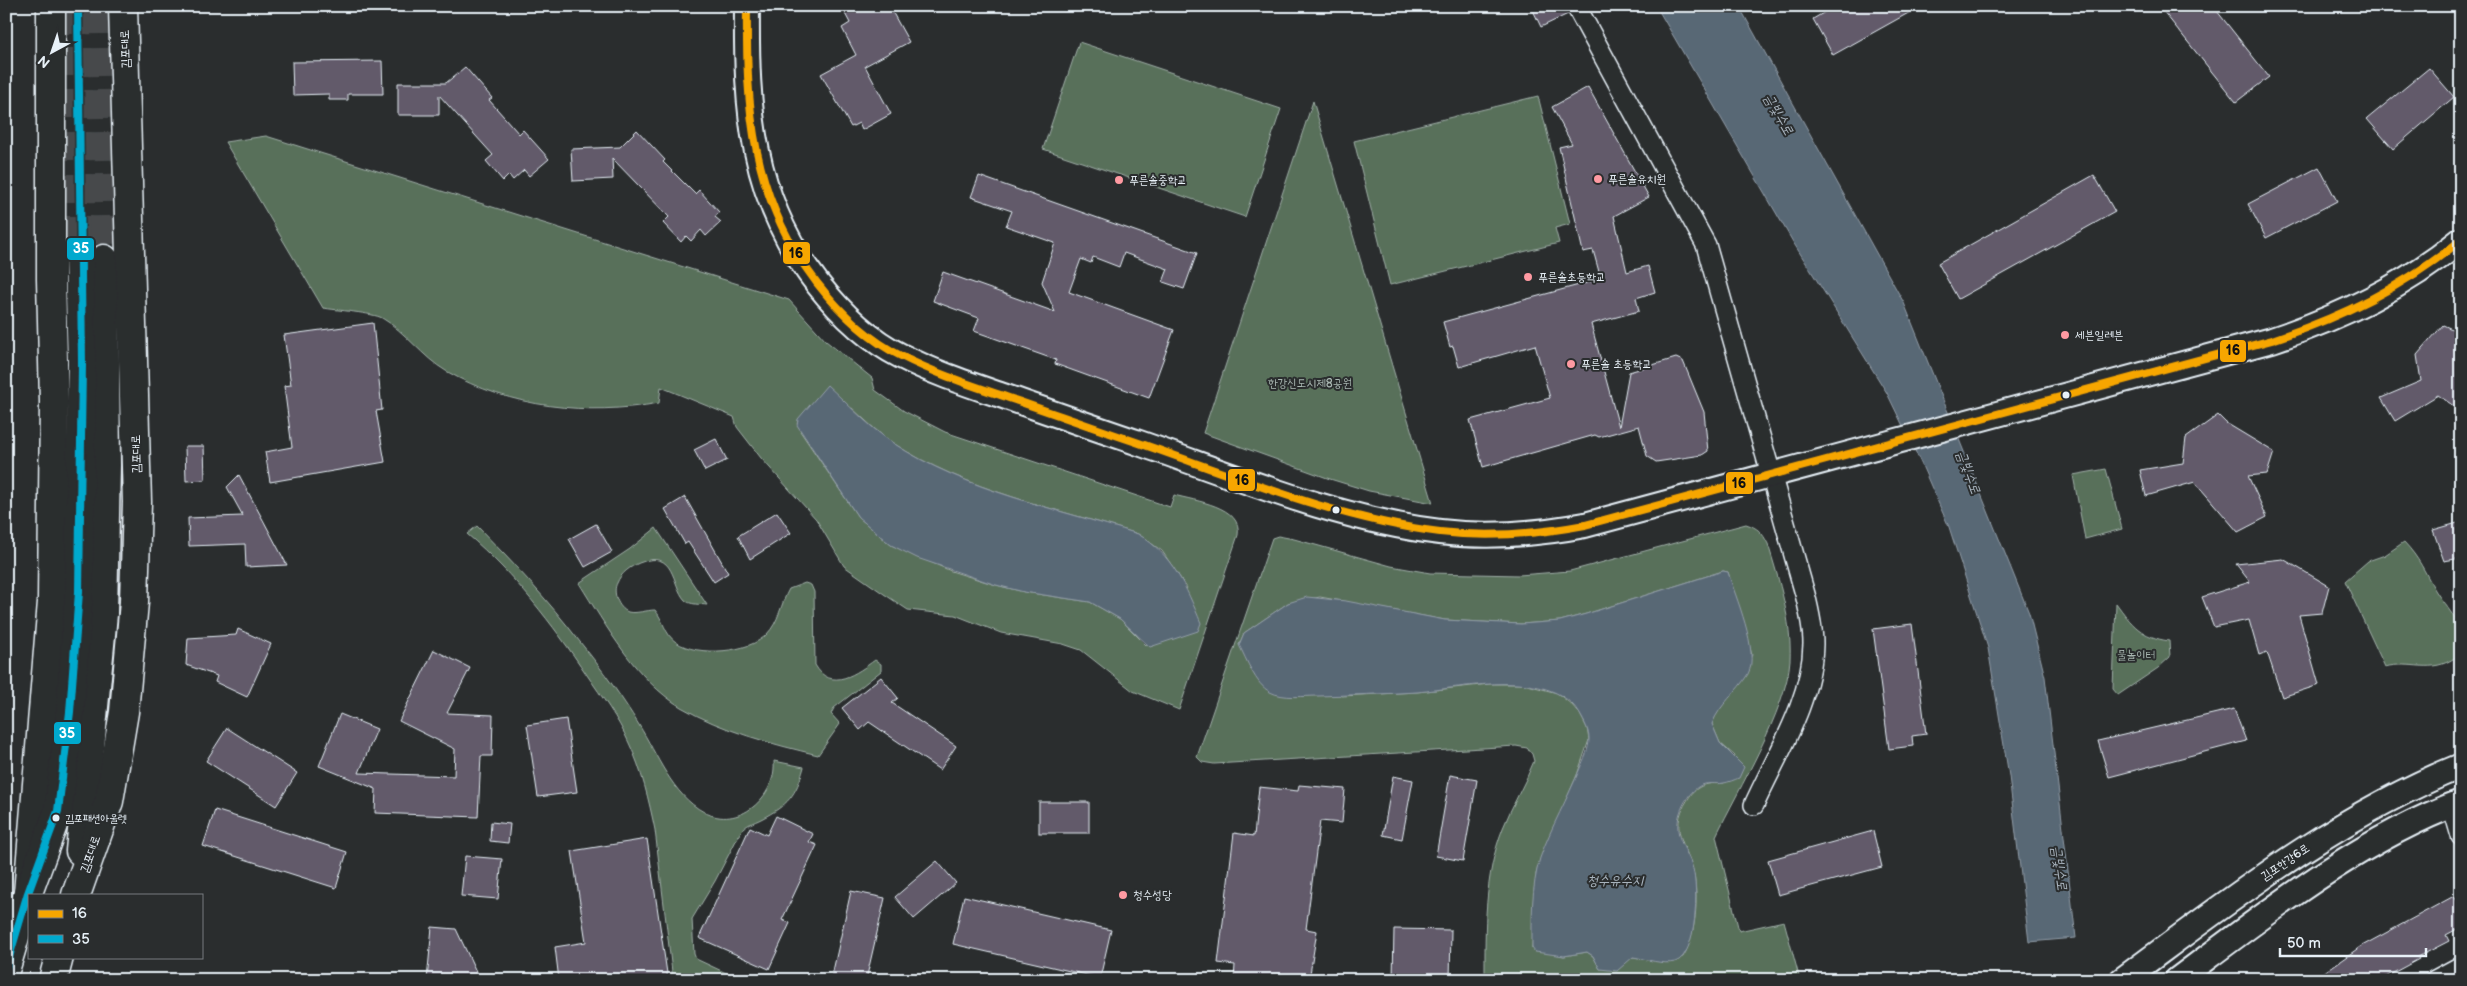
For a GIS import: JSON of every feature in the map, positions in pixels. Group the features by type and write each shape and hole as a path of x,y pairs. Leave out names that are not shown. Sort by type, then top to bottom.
{"main road":[{"name":"김포대로","path":"28,893 52,602 54,402 51,279 51,6"},
{"name":"김포대로","path":"76,894 109,801 124,712 134,602 137,502 123,6"},
{"name":"김포대로","path":"6,967 28,893 58,811 70,712 79,592 82,364 92,258 106,465 104,614 76,894"},
{"path":"53,980 59,958"}],"street":[{"path":"748,6 747,91 759,168 771,200 800,258 818,285 861,328 903,357 966,383 1315,503 1398,526 1440,532 1476,535 1526,534 1556,531 1594,523 2189,364 2319,325 2376,298 2445,253 2461,240"},
{"path":"1576,6 1706,245 1806,594 1813,643 1810,671 1802,702 1754,805"},
{"name":"김포한강6로","path":"2122,980 2231,899 2324,836 2393,798 2461,766"},
{"path":"2177,980 2335,867 2393,834 2456,803 2461,836"},
{"path":"2435,980 2461,966"}],"green space":[{"path":"1079,42 1281,109 1245,217 1043,149"},
{"path":"1538,96 1570,224 1555,228 1559,243 1390,285 1354,141"},
{"name":"한강신도시제8공원","path":"1313,101 1433,503 1369,491 1330,479 1203,433"},
{"path":"266,136 789,300 826,341 872,378 875,390 904,411 945,432 1170,507 1174,495 1216,506 1225,511 1233,517 1238,525 1238,535 1179,710 1133,691 1081,650 1063,644 1001,633 955,615 908,610 844,566 816,519 761,458 737,427 734,417 661,387 659,403 632,407 605,409 577,408 523,401 471,384 446,371 429,359 399,330 382,318 363,313 323,308 225,142","holes":["852,408 893,443 921,460 951,474 1012,497 1138,534 1162,551 1187,588 1146,645 1120,619 1090,602 1024,592 996,585 951,571 891,545 858,517 800,431"]},
{"path":"2106,469 2122,529 2085,539 2073,475"},
{"path":"1746,524 1762,533 1766,540 1787,615 1790,660 1787,680 1771,725 1716,836 1739,931 1784,921 1800,980 1485,980 1487,902 1492,865 1503,828 1534,761 1532,754 1527,748 1516,746 1214,764 1202,762 1197,757 1272,538 1278,536 1294,539 1391,566 1430,573 1519,575 1570,571","holes":["1723,571 1728,572 1752,655 1717,712 1712,724 1720,743 1735,756 1724,783 1713,783 1699,787 1691,794 1682,811 1679,831 1693,870 1696,910 1693,930 1683,957 1667,962 1633,957 1600,969 1593,956 1587,952 1564,956 1532,948 1536,874 1541,857 1577,775 1589,740 1587,728 1580,714 1557,693 1524,684 1490,684 1417,692 1342,696 1239,645 1244,633 1288,603 1320,597 1445,620 1521,624 1560,621"]},
{"path":"477,526 543,597 588,652 632,714 674,785 693,805 717,817 730,817 742,814 762,798 769,787 774,761 804,767 798,785 790,799 778,809 748,825 741,831 715,881 692,919 696,959 741,980 673,980 655,830 645,786 634,753 610,708 546,618 517,583 467,534"},
{"path":"656,528 707,605 687,602 671,570 660,560 651,560 632,566 621,576 615,591 621,607 628,612 655,610 669,635 676,642 685,647 710,651 736,649 749,645 759,640 771,629 789,589 805,583 811,585 814,592 815,665 821,673 829,678 844,678 875,660 881,664 881,671 834,708 831,714 840,724 818,755 748,736 697,716 665,696 623,651 579,583 630,549"},
{"path":"2404,542 2418,560 2459,627 2461,644 2459,653 2456,657 2438,665 2394,665 2385,667 2345,581 2368,561 2385,555"},
{"name":"물놀이터","path":"2116,603 2138,629 2151,636 2169,641 2170,657 2158,668 2118,695 2113,689"}],"water":[{"name":"금빛수로","path":"1656,6 1739,6 1904,303 2029,613 2045,677 2076,938 2029,942 2009,776 1988,648 1949,527 1920,461 1887,393 1793,242"},
{"path":"827,385 884,437 921,460 950,474 1012,497 1138,534 1160,552 1177,573 1201,623 1198,631 1150,647 1120,619 1090,602 1024,592 996,585 917,558 891,545 858,517 797,425 798,419"},
{"name":"청수유수지","path":"1723,571 1728,572 1745,624 1749,638 1751,664 1748,674 1719,710 1712,724 1720,743 1744,767 1739,778 1724,783 1701,785 1698,787 1690,795 1680,812 1679,835 1692,864 1696,890 1695,920 1688,947 1683,957 1675,962 1665,963 1633,957 1617,971 1600,969 1593,956 1587,952 1564,956 1535,952 1532,948 1532,914 1540,858 1583,761 1589,743 1585,723 1569,702 1552,691 1530,685 1507,684 1483,684 1405,693 1281,696 1270,692 1260,683 1239,645 1244,633 1288,603 1307,597 1346,601 1445,620 1521,624 1560,621"}],"building":[{"path":"841,6 889,6 909,42 865,66 891,114 862,130 859,123 851,127 821,74 856,55 842,28 850,23"},
{"path":"1531,6 1565,6 1568,14 1541,27"},
{"path":"1835,6 1921,6 1833,55 1813,19"},
{"path":"2159,6 2213,6 2269,77 2236,102"},
{"path":"382,61 383,94 348,94 348,100 329,100 329,94 293,95 292,62"},
{"path":"465,67 492,98 489,100 519,134 523,130 549,159 529,176 524,170 513,180 509,175 503,181 486,161 493,155 439,95 439,115 398,115 398,83 446,83"},
{"path":"2429,68 2454,97 2393,149 2367,119"},
{"path":"1588,87 1649,197 1614,216 1627,272 1648,266 1655,292 1636,298 1639,311 1591,324 1619,427 1629,372 1676,358 1683,361 1704,412 1708,451 1702,455 1656,462 1647,456 1639,426 1599,437 1595,435 1483,467 1470,420 1550,398 1535,345 1459,367 1453,346 1450,347 1443,322 1601,279 1593,250 1583,252 1559,147 1572,144 1552,107"},
{"path":"637,130 665,160 663,162 695,194 699,190 719,212 715,217 721,222 706,236 701,230 691,241 686,236 681,242 663,223 669,217 612,158 613,179 573,181 571,149 620,147"},
{"path":"2319,167 2337,201 2266,238 2248,204"},
{"path":"2094,175 2115,212 1958,299 1938,263"},
{"path":"979,176 1197,253 1184,289 1163,282 1168,269 1124,253 1119,267 1093,257 1091,263 1081,259 1069,292 1174,330 1149,398 1055,364 1056,360 974,331 979,318 933,301 943,272 1055,312 1042,282 1055,243 1006,226 1012,211 971,197"},
{"path":"373,323 382,410 376,411 385,462 270,482 265,452 292,447 284,386 291,385 284,335"},
{"path":"2443,325 2461,333 2461,411 2438,395 2395,421 2381,398 2421,381 2417,355"},
{"path":"2218,415 2226,423 2274,452 2267,474 2248,476 2267,517 2238,532 2195,482 2146,496 2140,470 2183,463 2186,438"},
{"path":"716,439 727,460 705,471 694,450"},
{"path":"185,446 204,446 205,480 186,481"},
{"path":"239,475 287,565 246,567 245,544 189,546 188,518 243,516 227,487"},
{"path":"685,497 728,573 714,582 688,542 685,544 665,509"},
{"path":"777,512 791,533 750,559 738,536"},
{"path":"2461,522 2461,558 2444,561 2433,530"},
{"path":"596,524 612,552 585,567 569,539"},
{"path":"2283,559 2329,586 2322,613 2299,615 2319,685 2282,697 2267,652 2259,655 2249,620 2214,627 2202,597 2250,582 2236,564"},
{"path":"1912,624 1926,734 1912,736 1913,746 1889,749 1873,629"},
{"path":"238,629 271,644 247,697 215,682 217,676 186,665 188,638 236,635"},
{"path":"434,650 470,668 447,713 493,715 492,756 481,756 478,817 375,813 376,789 319,766 340,714 377,729 359,773 454,776 455,749 399,721"},
{"path":"881,677 898,698 892,703 956,746 940,770 869,722 860,730 842,708"},
{"path":"2234,709 2246,741 2109,777 2098,741"},
{"path":"566,719 577,792 538,797 527,725"},
{"path":"227,728 297,773 276,806 206,761"},
{"path":"1450,775 1477,780 1463,861 1436,856"},
{"path":"1393,776 1413,780 1402,839 1383,835"},
{"path":"1299,785 1345,789 1342,823 1320,821 1306,929 1317,931 1309,980 1234,980 1235,965 1218,963 1234,833 1254,836 1259,787 1298,791"},
{"path":"1039,802 1089,802 1089,833 1039,833"},
{"path":"215,810 347,852 336,888 203,846"},
{"path":"776,816 813,834 809,842 817,845 782,920 790,923 769,969 699,938 750,827 767,835"},
{"path":"491,822 510,824 508,843 490,841"},
{"path":"1873,831 1882,867 1778,895 1768,860"},
{"path":"647,839 668,980 559,980 555,947 586,942 572,851"},
{"path":"465,856 502,859 498,899 461,896"},
{"path":"937,861 956,883 914,919 895,897"},
{"path":"851,891 885,898 866,980 831,980"},
{"path":"964,896 1111,930 1100,978 953,944"},
{"path":"2454,896 2461,908 2461,927 2446,935 2449,941 2418,957 2419,959 2380,980 2313,980 2360,947"},
{"path":"432,927 456,929 480,980 427,980"},
{"path":"1394,929 1451,930 1450,980 1393,980"}],"tunnel":[{"path":"78,6 79,257"},
{"path":"101,6 104,259"}],"transit line":[{"name":"35","path":"6,967 28,893 58,811 70,712 79,592 82,364 78,6"},
{"name":"16","path":"747,6 748,81 751,116 757,151 766,185 778,218 795,251 817,283 845,314 877,342 914,362 979,388 1287,495 1364,518 1440,532 1495,535 1549,531 1585,525 2272,340 2323,321 2371,299 2417,272 2461,240"}],"place":[{"name":"푸른솔유치원","path":"1598,179"},
{"name":"푸른솔중학교","path":"1119,180"},
{"name":"푸른솔초등학교","path":"1528,277"},
{"name":"세븐일레븐","path":"2065,335"},
{"name":"푸른솔 초등학교","path":"1571,364"},
{"name":"김포패션아울렛","path":"56,818"},
{"name":"청수성당","path":"1123,895"}]}
